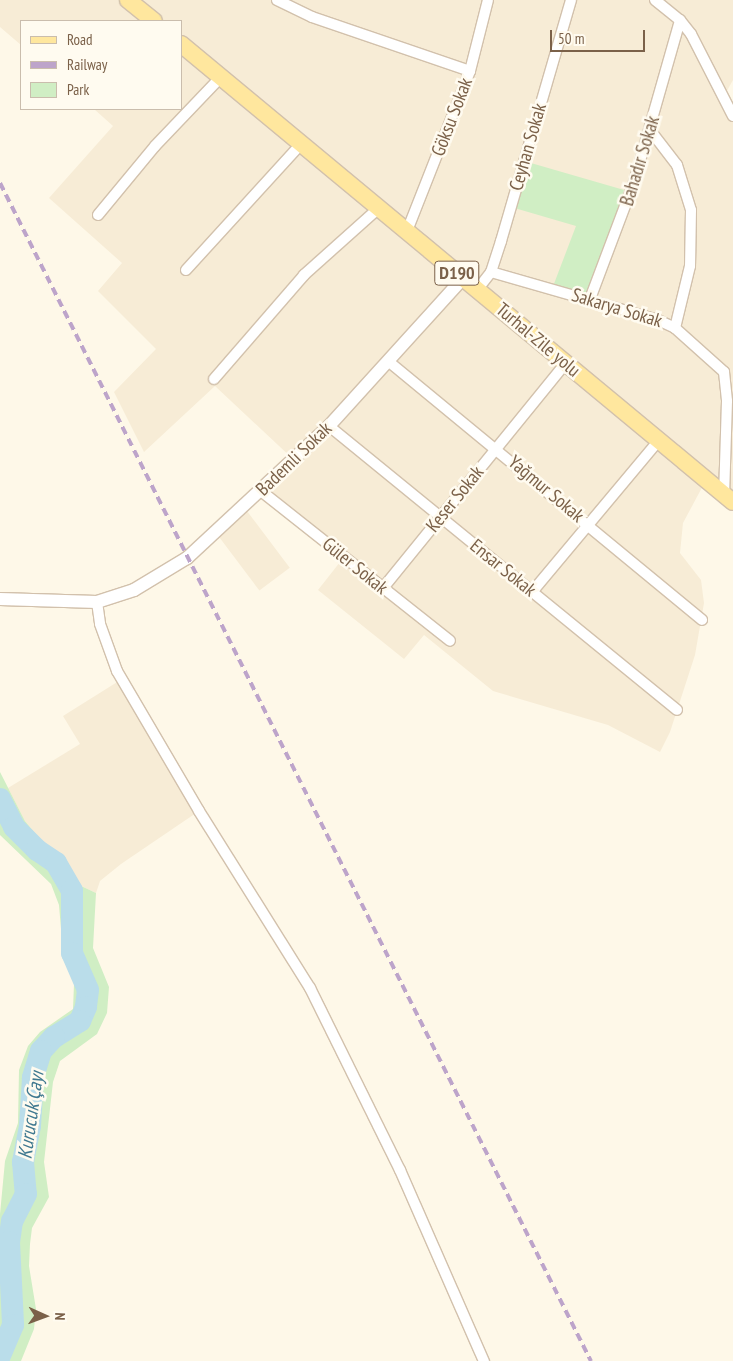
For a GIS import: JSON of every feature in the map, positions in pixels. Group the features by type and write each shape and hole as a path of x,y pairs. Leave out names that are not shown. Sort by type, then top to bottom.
{"main road":[{"path":"128,0 153,20"},
{"name":"Turhal-Zile yolu","path":"182,45 729,498"}],"street":[{"path":"276,0 312,17 470,70"},
{"name":"Göksu Sokak","path":"407,231 470,70 488,0"},
{"name":"Ceyhan Sokak","path":"477,290 491,272 571,0"},
{"path":"655,0 680,20 706,60 733,116"},
{"name":"Bahadır Sokak","path":"590,299 631,192 680,20"},
{"path":"98,215 155,146 221,77"},
{"path":"650,130 677,165 691,210 690,266 675,328"},
{"path":"186,270 301,144"},
{"path":"214,379 304,275 379,208"},
{"name":"Sakarya Sokak","path":"491,272 590,299 675,328 729,373 727,401 729,498"},
{"name":"Bademli Sokak","path":"0,599 97,602 134,590 180,562 261,491 329,426 463,278"},
{"name":"Yağmur Sokak","path":"388,361 497,448 702,620"},
{"name":"Keser Sokak","path":"383,588 566,363"},
{"name":"Ensar Sokak","path":"329,426 677,710"},
{"path":"532,592 659,440"},
{"name":"Güler Sokak","path":"261,491 450,641"},
{"path":"97,602 100,624 117,671 199,811 310,988 400,1170 484,1361"}],"shaded area":[{"path":"0,0 733,0 733,80 724,96 733,116 733,502 706,480 683,523 680,553 701,580 704,603 695,655 670,732 660,752 608,725 493,691 424,635 404,659 318,590 344,557 261,491 294,460 215,386 144,452 114,392 156,349 98,291 122,263 49,198 113,126 95,110 182,110 182,20 20,20 20,44 0,27"},
{"path":"244,507 290,568 259,591 214,530"},
{"path":"122,679 199,811 121,864 100,881 96,893 79,885 62,856 43,843 25,821 8,788 80,744 63,716"}],"green space":[{"path":"524,161 631,192 590,299 552,289 576,226 511,207"},
{"path":"0,772 25,821 43,843 62,856 79,885 96,893 93,948 109,987 107,1013 97,1034 60,1061 53,1082 44,1162 49,1197 32,1228 30,1244 29,1266 36,1309 34,1329 21,1361 0,1361 0,1214 5,1161 18,1123 19,1070 28,1046 40,1032 73,1009 74,984 63,953 59,905 51,884 0,835"}],"waterway":[{"name":"Kurucuk Çayı","path":"0,799 14,827 37,850 56,863 72,891 72,953 88,990 86,1007 80,1021 54,1037 41,1051 33,1078 30,1126 23,1162 26,1194 12,1221 9,1242 13,1325 0,1356"}],"railway":[{"path":"0,183 591,1361"}]}
